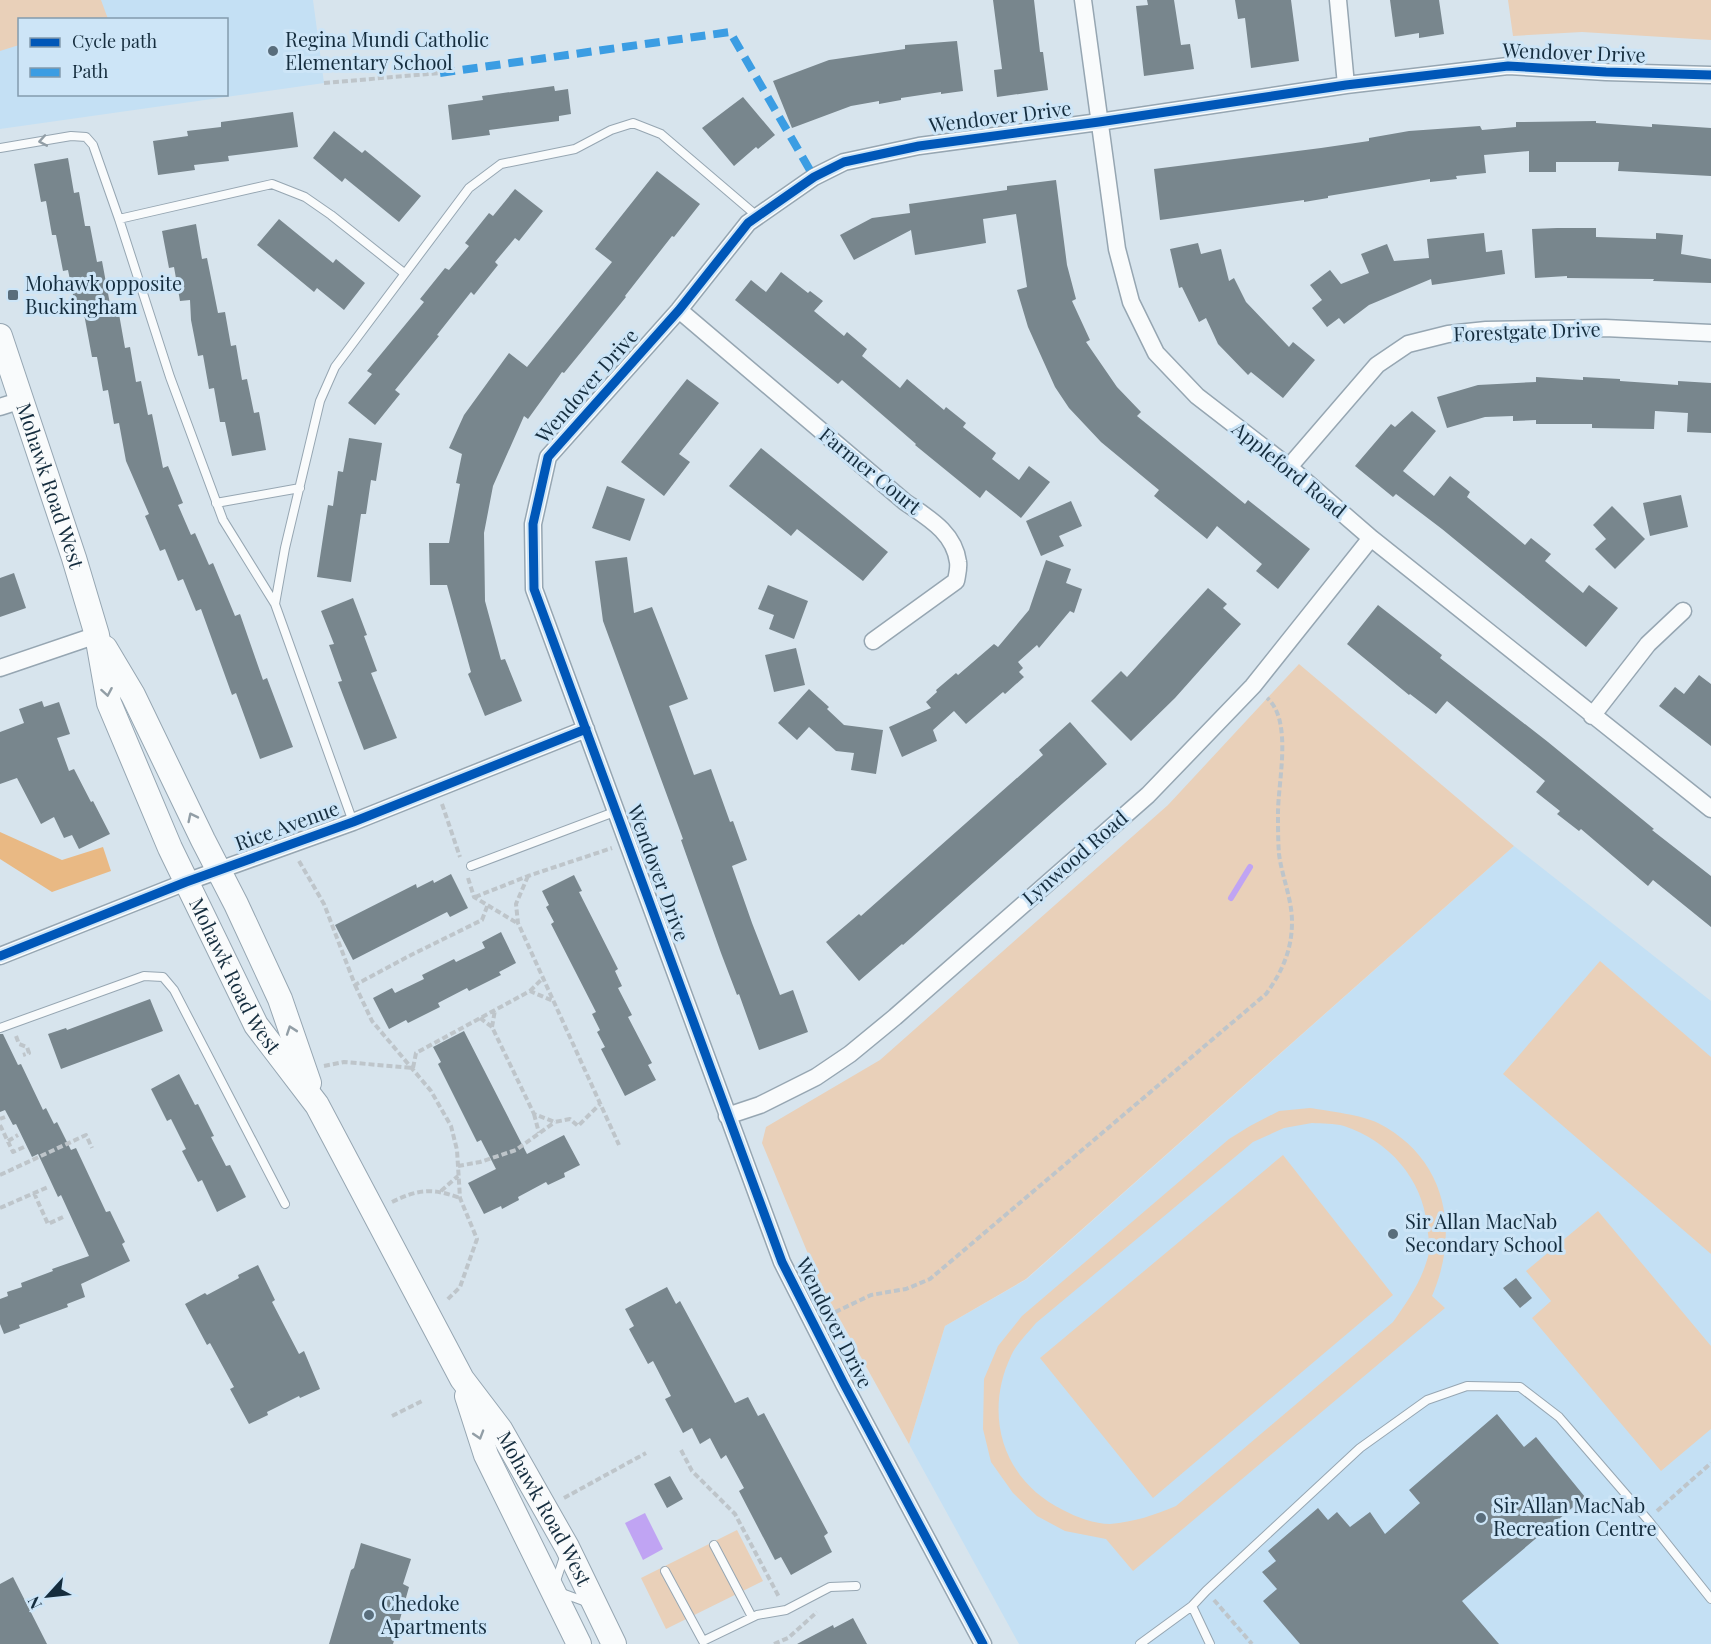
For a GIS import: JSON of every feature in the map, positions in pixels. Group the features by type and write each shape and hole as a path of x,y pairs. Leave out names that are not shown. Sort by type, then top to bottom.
{"main road":[{"name":"Mohawk Road West","path":"0,336 11,404 74,558 97,635 109,703 186,882 256,1024 316,1105 462,1379 500,1429 567,1547 614,1644"},
{"name":"Mohawk Road West","path":"97,635 133,694 280,999 316,1105"},
{"name":"Mohawk Road West","path":"462,1379 486,1455 579,1644"}],"street":[{"name":"Appleford Road","path":"1083,0 1117,249 1131,302 1156,352 1197,396 1289,466 1371,538 1711,809"},
{"path":"1338,0 1346,85"},
{"name":"Wendover Drive","path":"983,1644 782,1262 727,1116 534,589 532,524 548,458 679,310 748,223 814,177 844,162 919,146 1346,85 1508,66 1711,75"},
{"name":"Farmer Court","path":"679,310 905,502 942,528 951,543 958,562 956,581 873,641"},
{"name":"Forestgate Drive","path":"1289,466 1377,365 1408,344 1448,334 1486,330 1605,328 1711,333"},
{"name":"Lynwood Road","path":"727,1116 760,1105 816,1077 850,1054 1148,795 1253,686 1371,538"},
{"path":"1592,716 1648,644 1683,611"},
{"path":"0,668 97,635"},
{"name":"Rice Avenue","path":"0,956 186,882 353,822 586,729"}],"lane":[{"path":"275,604 285,548 320,402 335,367 468,188 501,164 576,149 611,130 633,123 661,134 756,216"},
{"path":"0,148 71,136 86,137 93,145 170,376 216,503 223,520 275,604 353,822"},
{"path":"119,219 272,184 305,197 404,273"},
{"path":"216,503 300,488"},
{"path":"471,866 617,811"},
{"path":"0,1028 144,976 163,977 174,990 285,1204"},
{"path":"1140,1644 1192,1606 1360,1448 1427,1400 1467,1386 1520,1388 1559,1417 1648,1520 1711,1599"},
{"path":"714,1545 752,1617"},
{"path":"567,1547 553,1590 595,1605"},
{"path":"665,1571 703,1641 757,1615 786,1610 830,1587 856,1586"},
{"path":"1192,1606 1210,1644"}],"path":[{"path":"324,83 440,73"},
{"path":"813,1322 871,1295 906,1289 930,1279 1266,994 1280,974 1287,952 1292,922 1279,855 1281,722 1273,703 1253,686"},
{"path":"474,897 628,842"},
{"path":"290,844 308,880 324,904 355,985 372,1021 431,1091 450,1126 457,1150 460,1198 477,1239 460,1287 430,1318"},
{"path":"528,876 516,904 518,923 619,1145"},
{"path":"355,985 482,920 488,904"},
{"path":"413,1068 416,1053 530,991 543,978"},
{"path":"530,991 553,1001"},
{"path":"492,1027 495,1010"},
{"path":"480,1018 492,1027 534,1114 539,1133"},
{"path":"12,1024 20,1044 27,1047 29,1053 23,1055"},
{"path":"304,1070 344,1062 413,1068"},
{"path":"458,1166 480,1162 516,1150 555,1122 570,1119 578,1126 600,1104"},
{"path":"534,1114 555,1122"},
{"path":"0,1125 13,1152 24,1147"},
{"path":"0,1175 86,1135 92,1148"},
{"path":"8,1141 18,1136"},
{"path":"441,1191 458,1176"},
{"path":"0,1208 48,1187"},
{"path":"373,1211 411,1192 441,1191 460,1198"},
{"path":"34,1193 48,1224 63,1217"},
{"path":"392,1416 424,1400"},
{"path":"681,1450 692,1471 735,1514 797,1630"},
{"path":"545,1508 646,1453"},
{"path":"1648,1520 1711,1463"},
{"path":"774,1644 788,1638 844,1586"},
{"path":"1206,1591 1252,1644"}],"shaded area":[{"name":"Regina Mundi Catholic Elementary School","path":"0,0 313,0 324,83 0,129"},
{"path":"0,0 101,0 108,18 18,18 18,45 0,51"},
{"path":"1508,0 1711,0 1711,40 1582,32 1513,36"},
{"path":"1299,664 1514,846 1026,1279 945,1326 909,1444 821,1285 762,1143 766,1127 880,1060 1168,805"},
{"path":"0,832 62,860 103,847 111,871 52,892 0,859"},
{"name":"Sir Allan MacNab Secondary School","path":"1514,846 1711,1001 1711,1644 1019,1644 909,1444 945,1326 1027,1279"},
{"path":"1600,961 1711,1057 1711,1254 1503,1074"},
{"path":"1310,1108 1371,1120 1401,1137 1419,1155 1432,1175 1441,1197 1445,1221 1445,1245 1441,1271 1432,1296 1445,1308 1133,1571 1106,1539 1065,1531 1037,1516 1013,1493 991,1462 983,1429 984,1379 998,1346 1022,1316 1229,1139 1279,1111","holes":["1312,1123 1344,1126 1375,1141 1389,1151 1411,1177 1419,1193 1424,1209 1429,1253 1419,1281 1393,1322 1176,1506 1136,1520 1104,1524 1074,1515 1042,1497 1026,1482 1013,1464 1004,1444 999,1423 999,1401 1003,1378 1011,1356 1019,1343 1036,1323 1253,1142 1284,1128"]},
{"path":"1283,1155 1393,1295 1153,1498 1040,1358"},
{"path":"1598,1211 1711,1346 1711,1429 1661,1471 1532,1318 1551,1301 1526,1271"},
{"path":"645,1513 663,1549 643,1560 625,1523"},
{"path":"737,1530 763,1581 666,1629 641,1578"}],"building":[{"path":"993,0 1034,0 1040,52 1043,52 1048,90 997,97 994,70 1002,69"},
{"path":"1147,0 1174,0 1181,45 1190,44 1194,69 1144,76 1136,6 1148,5"},
{"path":"1235,0 1291,0 1299,61 1251,68 1245,18 1238,19"},
{"path":"1390,0 1439,0 1444,34 1419,38 1419,33 1395,37"},
{"path":"957,41 963,91 941,94 941,92 879,104 879,101 851,106 792,128 773,81 829,60 905,49 905,45"},
{"path":"554,86 555,91 568,89 571,114 559,116 559,121 489,130 490,135 452,140 448,105 483,100 482,96"},
{"path":"743,97 775,135 758,149 756,147 734,166 702,128"},
{"path":"293,112 298,147 228,156 229,161 194,165 195,170 158,175 153,141 188,136 187,131 221,127 221,122"},
{"path":"1596,121 1596,123 1652,127 1652,124 1711,128 1711,176 1618,171 1619,162 1556,162 1556,172 1529,172 1529,151 1484,155 1486,173 1456,176 1457,179 1430,182 1430,179 1304,202 1304,200 1160,220 1154,169 1369,141 1369,138 1409,131 1480,126 1482,130 1516,127 1516,122"},
{"path":"334,131 362,153 365,150 421,196 399,222 345,178 342,182 313,158"},
{"path":"68,158 74,193 79,192 85,226 90,226 97,262 102,261 112,315 119,314 125,348 130,347 136,382 141,381 148,415 152,414 163,468 168,466 183,503 178,505 191,535 195,533 209,565 213,563 235,616 240,614 263,680 267,678 293,747 260,759 236,693 232,695 201,609 196,611 183,579 178,581 165,549 160,551 145,516 149,514 126,461 119,423 114,424 108,390 103,391 97,357 92,357 82,303 75,305 68,270 63,271 56,235 52,235 46,201 41,202 34,164"},
{"path":"657,171 700,204 564,373 562,372 528,419 524,416 493,486 484,533 485,601 501,660 505,659 522,701 485,716 468,674 471,672 447,585 430,585 429,543 449,543 460,484 456,483 462,454 449,448 464,415 509,353 527,367 612,262 595,249"},
{"path":"1056,180 1067,265 1076,299 1072,301 1090,340 1086,342 1117,387 1141,412 1137,416 1245,504 1248,500 1310,549 1278,589 1256,571 1262,564 1217,526 1207,539 1154,496 1159,490 1101,442 1069,408 1055,387 1028,327 1017,290 1027,287 1016,214 983,219 986,243 915,255 911,230 854,260 840,235 872,218 910,213 909,204 1007,190 1007,186"},
{"path":"515,189 543,211 519,241 515,238 495,262 498,265 474,295 471,292 437,335 439,336 395,390 400,394 375,425 348,403 372,374 367,371 424,302 420,299 445,268 449,270 469,246 465,243 489,213 493,216"},
{"path":"279,219 333,263 336,259 365,283 344,310 317,288 314,292 257,245"},
{"path":"196,224 202,259 207,258 218,313 225,312 231,346 236,345 242,380 247,379 254,413 259,412 266,450 232,456 225,422 220,422 214,388 209,389 203,355 198,356 191,320 190,300 180,301 174,267 169,268 162,231"},
{"path":"1596,228 1596,237 1656,239 1656,233 1683,235 1681,254 1711,259 1711,283 1653,281 1654,279 1567,278 1567,276 1535,278 1532,229"},
{"path":"1484,233 1486,252 1502,250 1505,274 1432,285 1431,279 1369,305 1344,324 1339,318 1327,327 1312,308 1322,300 1310,285 1330,270 1341,284 1369,273 1361,254 1387,244 1394,261 1429,258 1427,239"},
{"path":"1198,243 1201,254 1221,249 1229,281 1234,278 1246,302 1289,347 1293,342 1315,360 1283,398 1251,372 1248,375 1218,344 1206,318 1199,322 1182,287 1179,288 1170,249"},
{"path":"781,272 808,293 810,291 823,301 814,311 844,336 847,332 867,349 862,356 900,388 907,379 944,410 946,407 966,423 963,427 996,453 992,459 1019,480 1029,466 1050,482 1021,518 986,490 980,498 915,445 842,380 838,384 735,300 751,280 766,292"},
{"path":"1536,377 1583,380 1583,377 1620,379 1620,381 1678,385 1678,381 1711,383 1711,433 1687,432 1688,413 1655,411 1654,429 1592,428 1592,424 1536,424 1536,420 1513,421 1513,416 1485,417 1447,428 1437,397 1478,385 1536,382"},
{"path":"687,379 719,403 679,454 690,462 664,496 621,462"},
{"path":"1412,411 1436,431 1403,471 1434,496 1450,476 1470,492 1467,497 1525,545 1531,538 1551,554 1545,561 1583,593 1589,585 1618,608 1586,647 1442,529 1396,494 1393,497 1355,466 1391,424 1395,427"},
{"path":"349,438 382,443 376,481 371,480 366,514 361,514 351,582 317,577 328,505 333,506 338,471 343,472"},
{"path":"761,448 888,552 863,581 797,529 791,536 729,486"},
{"path":"607,486 645,499 630,541 592,528"},
{"path":"1681,495 1688,527 1650,536 1643,503"},
{"path":"1071,501 1082,526 1059,536 1064,546 1041,556 1026,521"},
{"path":"1612,506 1645,539 1615,569 1595,549 1606,539 1593,525"},
{"path":"627,557 634,613 652,607 688,699 669,706 694,775 711,769 730,822 733,821 747,860 732,866 752,923 780,995 793,990 808,1032 759,1050 739,994 737,995 721,953 681,840 683,839 603,621 595,561"},
{"path":"1046,560 1071,569 1066,583 1082,589 1074,613 1070,611 1039,648 1037,645 1018,662 1023,668 1019,672 1024,677 1005,694 1003,692 966,724 954,711 933,730 937,741 902,757 889,727 931,708 926,702 937,692 936,690 956,673 958,675 994,644 998,647 1029,610"},
{"path":"14,573 26,608 0,617 0,578"},
{"path":"768,585 808,601 794,639 769,629 774,615 758,609"},
{"path":"1208,588 1227,604 1223,608 1241,624 1175,698 1131,741 1091,701 1121,671 1127,677"},
{"path":"353,598 377,671 371,673 397,738 364,750 338,682 342,681 329,645 334,644 321,611"},
{"path":"1378,605 1442,655 1440,658 1548,742 1654,829 1652,830 1711,876 1711,927 1653,880 1648,886 1581,829 1579,831 1557,814 1560,811 1536,792 1545,781 1447,701 1436,714 1347,644"},
{"path":"796,648 805,685 774,692 765,655"},
{"path":"1699,675 1711,684 1711,746 1659,706 1675,687 1684,694"},
{"path":"809,689 844,725 883,730 876,774 851,770 854,753 836,751 809,727 797,740 778,723"},
{"path":"42,701 44,707 59,702 70,734 57,738 69,771 74,769 110,834 79,849 72,835 64,838 54,817 41,824 17,778 0,784 0,732 24,723 19,709"},
{"path":"1070,722 1107,764 903,945 859,981 826,942 859,914 861,916 1043,755 1039,750"},
{"path":"451,874 468,908 450,917 447,912 353,960 335,925 416,884 417,888 433,880 434,883"},
{"path":"574,875 582,891 579,892 618,969 615,971 622,986 618,988 632,1015 628,1017 652,1063 648,1065 656,1080 625,1096 601,1049 605,1047 597,1032 600,1030 592,1014 596,1012 551,924 554,922 546,907 549,905 542,891"},
{"path":"501,932 516,963 499,972 501,975 469,991 467,988 438,1003 440,1007 408,1023 406,1020 389,1029 373,998 392,988 395,993 424,979 422,975 454,959 456,962 485,948 482,942"},
{"path":"150,999 163,1031 61,1069 48,1034 66,1028 67,1030"},
{"path":"464,1031 527,1154 564,1135 580,1165 564,1173 565,1177 548,1185 546,1182 518,1197 519,1200 502,1209 501,1206 484,1214 468,1183 496,1169 481,1140 477,1142 438,1064 441,1062 433,1047"},
{"path":"0,1034 3,1034 18,1065 21,1064 43,1110 46,1108 54,1124 57,1122 71,1150 76,1148 106,1212 110,1211 125,1242 122,1244 130,1261 81,1284 85,1297 67,1304 68,1307 19,1325 20,1328 4,1334 0,1324 0,1299 8,1296 7,1292 22,1287 21,1283 53,1271 52,1269 89,1256 61,1195 58,1197 38,1154 32,1157 16,1124 13,1125 5,1110 0,1112"},
{"path":"179,1074 195,1105 198,1104 226,1166 230,1165 246,1197 217,1212 202,1180 198,1182 182,1151 186,1149 171,1119 167,1121 151,1089"},
{"path":"258,1265 275,1300 272,1302 299,1354 304,1351 320,1389 300,1398 299,1396 249,1424 230,1389 234,1387 210,1343 207,1345 185,1304 239,1278 238,1275"},
{"path":"1516,1278 1532,1298 1520,1308 1503,1288"},
{"path":"667,1287 676,1304 680,1301 735,1403 748,1397 758,1416 764,1413 828,1533 824,1536 832,1552 791,1575 781,1557 775,1560 739,1491 744,1488 726,1455 721,1459 710,1438 700,1444 692,1428 683,1433 665,1399 671,1396 653,1361 648,1364 629,1329 634,1326 625,1309"},
{"path":"1497,1414 1524,1447 1536,1437 1585,1497 1462,1601 1499,1644 1300,1644 1263,1601 1277,1589 1262,1572 1276,1561 1268,1551 1318,1508 1328,1520 1337,1512 1350,1527 1370,1512 1385,1534 1420,1503 1409,1490"},
{"path":"670,1476 683,1499 667,1508 654,1484"},
{"name":"Chedoke Apartments","path":"361,1543 411,1559 403,1584 409,1587 393,1644 329,1644 351,1570 354,1568"},
{"path":"13,1577 47,1644 0,1644 0,1584"},
{"path":"853,1618 867,1644 797,1644 833,1625 834,1628"}],"waterway":[{"path":"1231,898 1250,867"}],"marked path":[{"path":"440,73 730,32 814,177"}],"cycle path":[{"path":"983,1644 844,1384 782,1262 534,589 533,524 548,457 679,310 748,223 814,177 844,162 919,146 1346,85 1508,66 1711,75"},
{"path":"0,956 186,882 353,822 586,729"}],"place":[{"name":"Regina Mundi Catholic Elementary School","path":"273,51"},
{"name":"Mohawk opposite Buckingham","path":"13,295"},
{"name":"Sir Allan MacNab Secondary School","path":"1393,1234"},
{"name":"Sir Allan MacNab Recreation Centre","path":"1481,1518"},
{"name":"Chedoke Apartments","path":"369,1615"}]}
